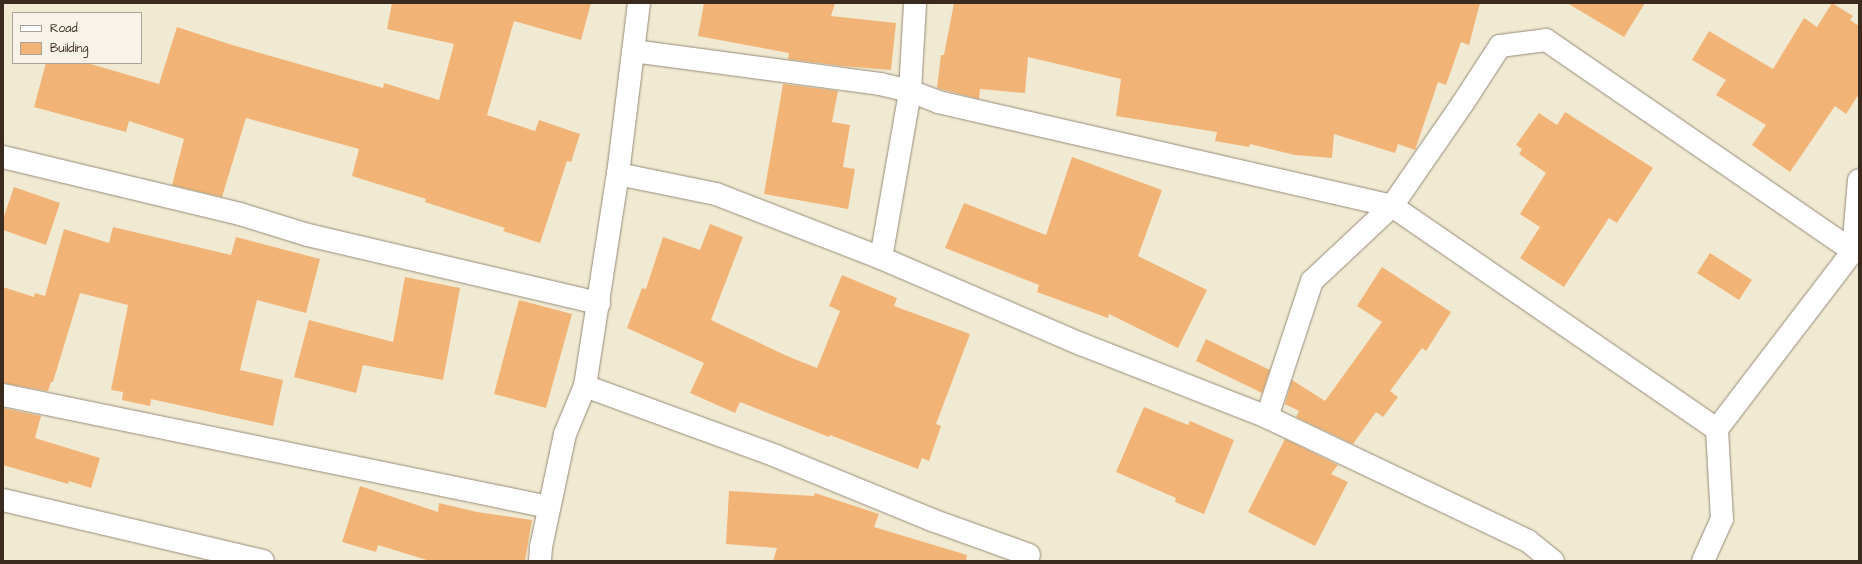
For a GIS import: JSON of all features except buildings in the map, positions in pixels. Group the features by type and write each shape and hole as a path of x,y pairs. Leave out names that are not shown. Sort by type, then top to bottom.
{"street":[{"path":"540,561 541,547 565,434 585,386 618,174 639,3"},
{"path":"881,258 910,91 914,3"},
{"path":"1267,417 1312,281 1392,206 1463,103 1500,46 1546,40 1853,251"},
{"path":"633,51 880,84 910,91 938,102 1392,206 1717,429"},
{"path":"3,157 240,214 308,235 599,303"},
{"path":"618,174 716,194 881,258 1081,344 1267,417 1528,542 1553,561"},
{"path":"1703,561 1722,519 1717,429 1853,251 1859,180"},
{"path":"585,386 776,456 932,520 1029,556"},
{"path":"3,395 549,507"},
{"path":"3,500 263,561"}]}
